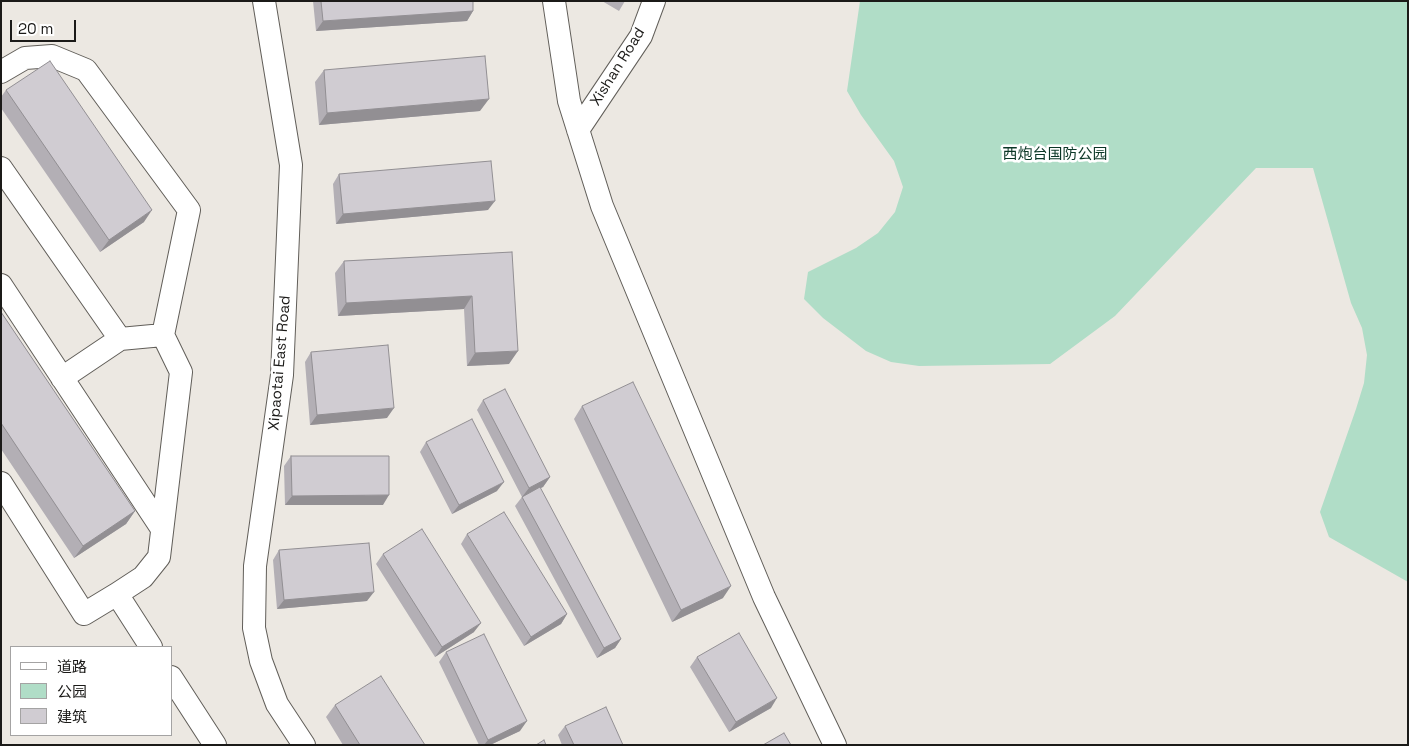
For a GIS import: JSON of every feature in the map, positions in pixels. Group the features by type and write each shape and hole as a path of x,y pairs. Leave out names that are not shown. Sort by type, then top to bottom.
{"street":[{"name":"Xipaotai East Road","path":"264,1 292,165 282,375 255,566 254,628 261,661 277,704 304,745"},
{"path":"554,1 569,100 602,206 764,597 835,745"},
{"name":"Xishan Road","path":"578,130 641,36 654,1"},
{"path":"1,72 25,58 52,56 86,70 189,210 163,335 181,372 159,557 143,577 84,614 1,483"},
{"path":"1,168 120,339"},
{"path":"1,285 162,529"},
{"path":"62,378 120,339 163,335"},
{"path":"117,594 151,646"},
{"path":"172,680 215,745"}],"green space":[{"name":"西炮台国防公园","path":"860,1 1408,1 1408,582 1329,537 1320,512 1364,383 1367,355 1362,328 1351,303 1313,168 1256,168 1115,316 1050,364 919,366 891,362 866,351 823,318 804,299 808,272 856,248 878,233 895,212 903,187 894,161 861,115 847,91"}],"building":[{"path":"321,1 473,1 473,11 323,21"},
{"path":"485,56 489,99 327,113 324,70"},
{"path":"50,61 152,210 109,240 6,90"},
{"path":"491,161 495,201 343,214 339,174"},
{"path":"512,252 518,351 475,353 472,296 346,303 344,261"},
{"path":"1,312 135,511 83,546 1,423"},
{"path":"388,345 394,408 317,415 311,352"},
{"path":"633,382 731,586 681,610 582,406"},
{"path":"505,389 550,477 529,488 483,400"},
{"path":"472,419 504,482 459,505 426,442"},
{"path":"291,456 389,456 389,495 292,496"},
{"path":"540,487 621,639 604,648 522,497"},
{"path":"504,512 567,614 531,637 467,534"},
{"path":"422,529 481,623 442,647 383,554"},
{"path":"369,543 374,592 284,600 279,550"},
{"path":"739,633 777,698 736,722 697,657"},
{"path":"484,634 527,721 488,740 446,652"},
{"path":"381,676 425,745 360,745 335,705"},
{"path":"606,707 623,745 574,745 565,726"},
{"path":"784,733 791,745 763,745"},
{"path":"544,740 546,745 536,745"}]}
